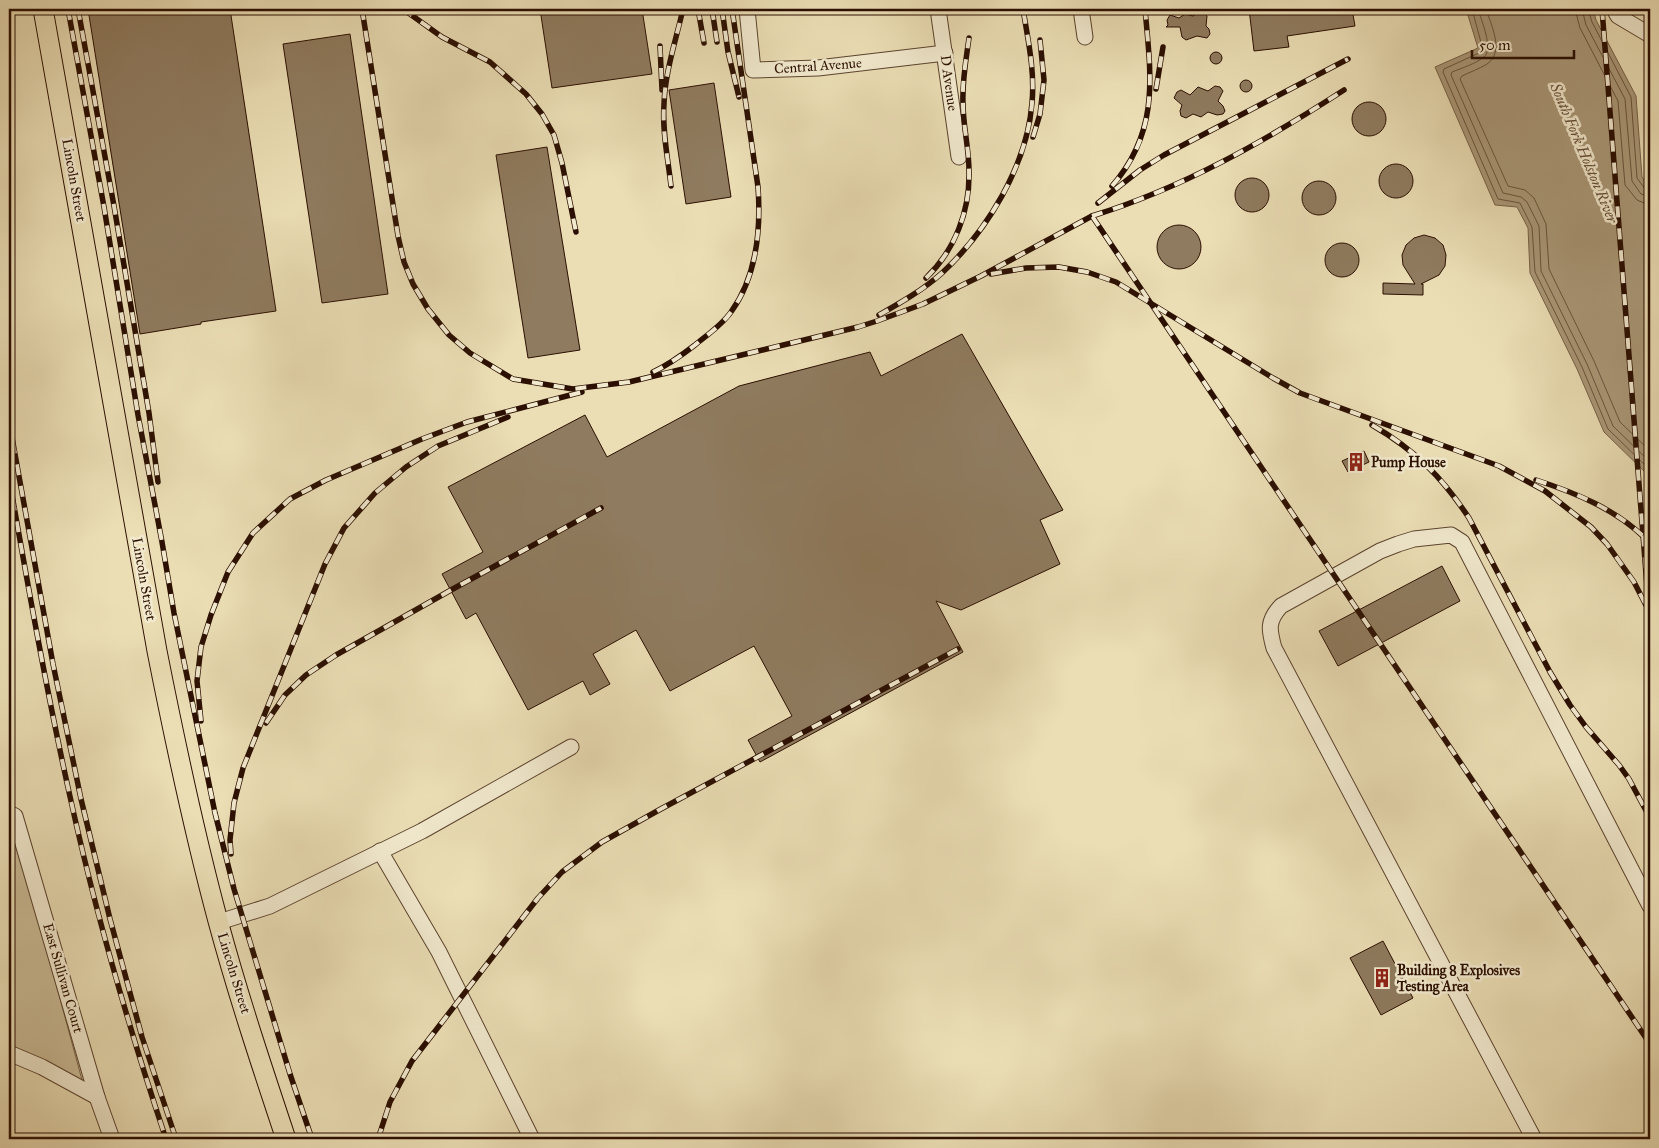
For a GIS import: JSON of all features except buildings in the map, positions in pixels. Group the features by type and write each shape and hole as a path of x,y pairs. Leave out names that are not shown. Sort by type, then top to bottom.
{"main road":[{"name":"Lincoln Street","path":"43,9 156,651 188,800 219,922 286,1139"}],"street":[{"name":"Central Avenue","path":"747,9 753,70 818,68 945,53"},
{"name":"D Avenue","path":"938,9 959,157"},
{"path":"1081,9 1085,37"},
{"path":"1614,9 1618,16 1650,35"},
{"path":"1534,1139 1274,648 1270,624 1280,606 1389,547 1414,539 1451,535 1462,542 1650,906"},
{"path":"219,922 270,906 422,831 571,747"},
{"name":"East Sullivan Court","path":"12,814 97,1097 112,1139"},
{"path":"380,851 439,952 532,1139"},
{"path":"9,1040 14,1056 42,1067 97,1097"}],"shaded area":[{"path":"10,814 85,1091 9,1055"}],"water":[{"name":"South Fork Holston River","path":"1466,9 1593,9 1596,20 1636,96 1642,177 1650,188 1650,477 1604,432 1577,369 1530,273 1528,228 1517,207 1495,205 1435,67 1478,48"}],"railway":[{"path":"68,9 174,613 215,813 234,889 290,1074 312,1139"},
{"path":"78,9 114,206 149,413 158,482"},
{"path":"362,9 398,236 404,262 413,284 428,309 449,335 470,353 513,379 573,389 629,382 858,327 923,304 981,276 1092,216 1650,1044"},
{"path":"403,9 442,37 490,62 526,94 542,114 554,135 562,163 576,232"},
{"path":"671,186 665,135 664,104 669,68 683,9"},
{"path":"698,9 704,43"},
{"path":"712,9 717,42"},
{"path":"722,9 728,52 739,97"},
{"path":"653,372 690,349 727,317 740,298 752,268 758,236 758,187 732,9"},
{"path":"879,315 927,285 959,256 989,217 1013,173 1029,127 1033,91 1032,67 1023,9"},
{"path":"1112,186 1138,145 1149,102 1150,80 1145,9"},
{"path":"1602,9 1650,625"},
{"path":"926,278 953,242 967,201 969,162 963,95 964,70 969,38"},
{"path":"1033,137 1040,114 1044,80 1040,40"},
{"path":"660,46 662,90"},
{"path":"1156,89 1163,47"},
{"path":"1098,203 1140,170 1164,155 1348,59"},
{"path":"1092,216 1159,192 1222,162 1254,145 1344,90"},
{"path":"991,274 1026,268 1059,267 1087,272 1116,282 1300,393 1499,466 1545,491 1591,527 1607,544 1634,582 1650,613"},
{"path":"201,721 197,681 201,647 228,572 253,533 290,499 326,480 467,422 582,392"},
{"path":"231,854 230,840 234,803 243,768 325,564 344,528 375,493 406,467 438,446 508,417"},
{"path":"9,421 53,664 81,799 110,919 142,1037 176,1139"},
{"path":"1372,425 1414,455 1438,477 1459,503 1469,518 1550,672 1570,705 1629,779 1650,818"},
{"path":"9,478 46,680 81,844 114,971 166,1139"},
{"path":"1536,480 1566,490 1608,510 1645,538"},
{"path":"266,723 285,695 306,675 336,655 601,508"},
{"path":"378,1139 390,1102 412,1061 538,898 562,872 602,842 958,649"}],"place":[{"name":"Pump House","path":"1356,462"},
{"name":"Building 8 Explosives Testing Area","path":"1382,978"}]}
